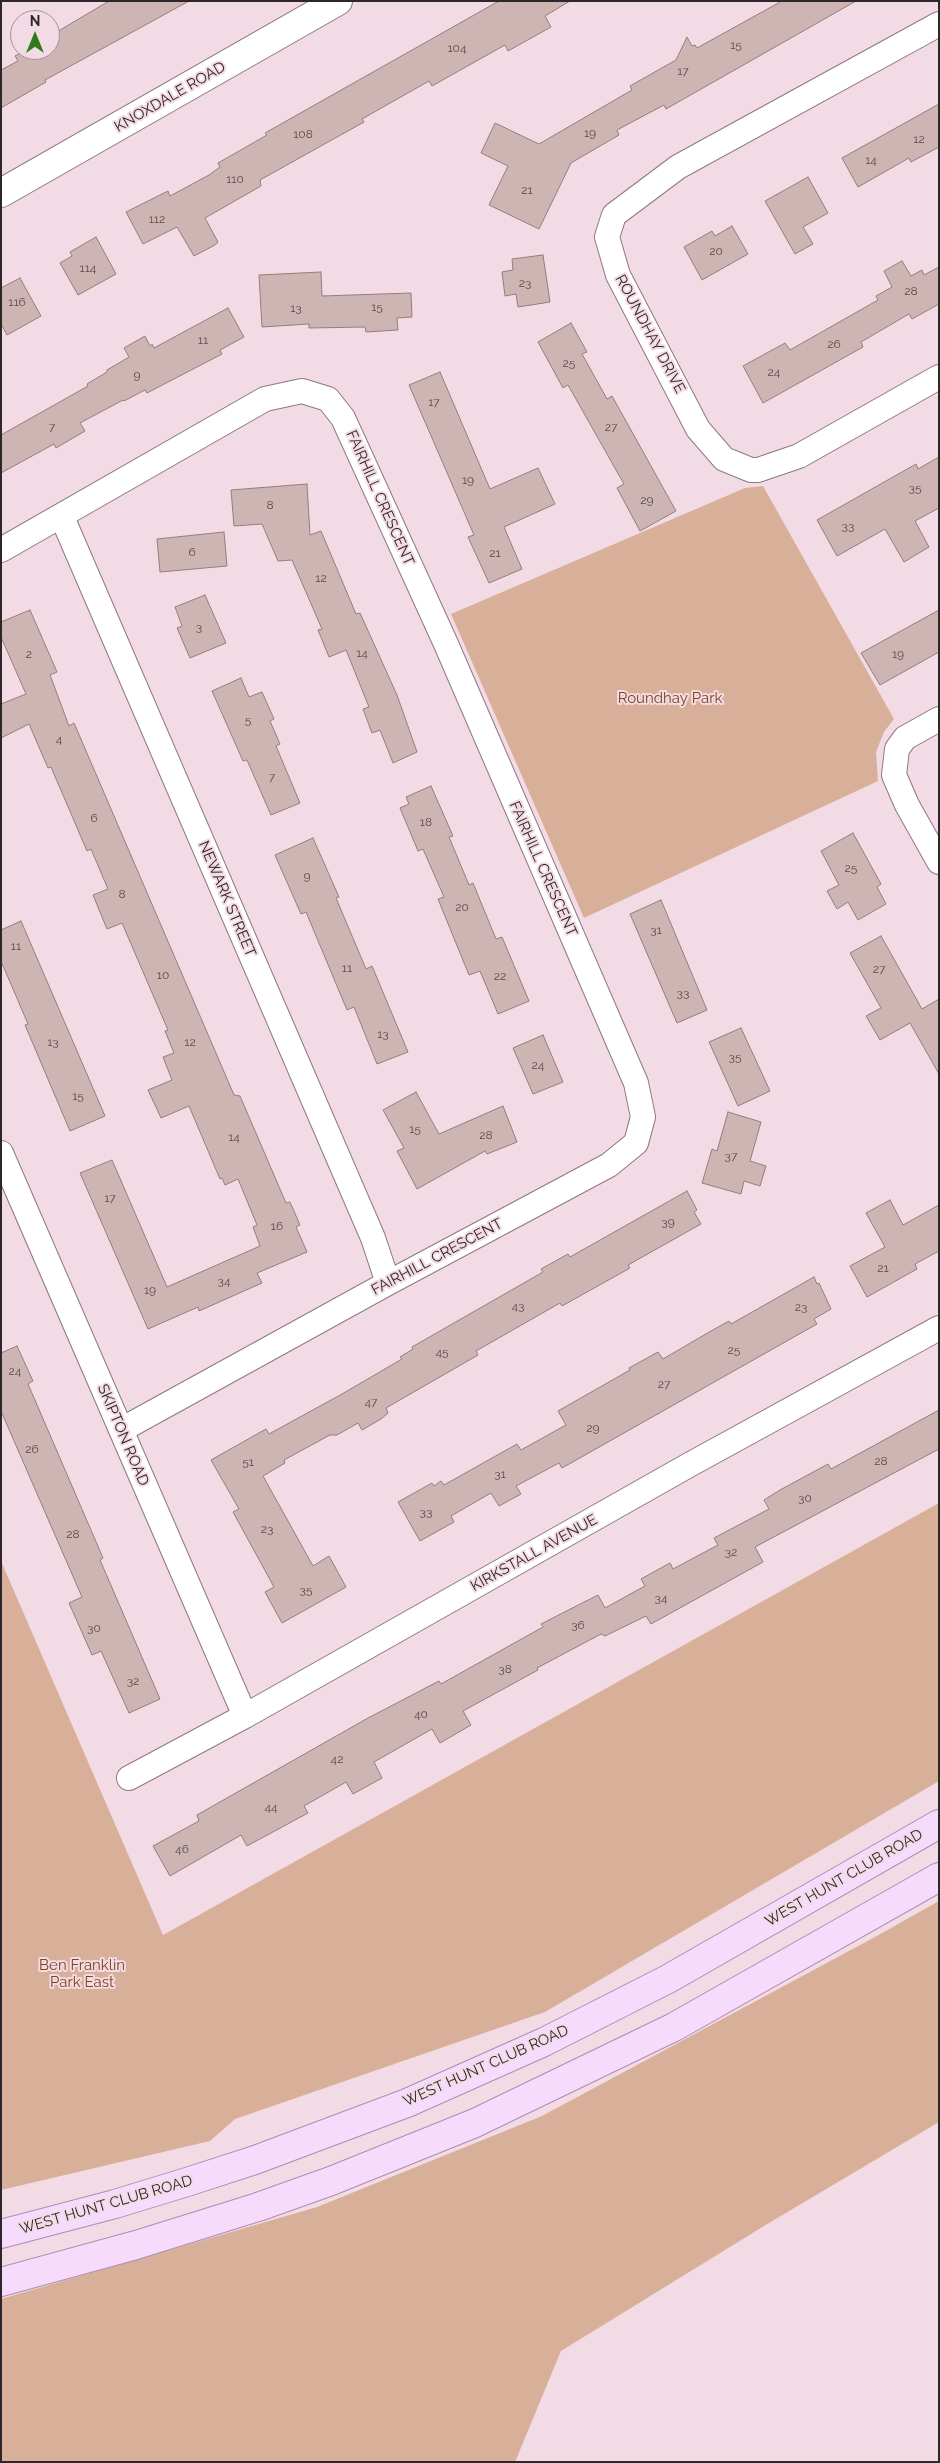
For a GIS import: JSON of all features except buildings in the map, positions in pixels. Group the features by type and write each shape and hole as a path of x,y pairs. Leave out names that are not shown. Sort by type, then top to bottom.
{"main road":[{"name":"WEST HUNT CLUB ROAD","path":"1,2234 115,2204 255,2160 406,2103 544,2042 668,1979 939,1824"},
{"path":"1,2282 136,2245 249,2210 332,2181 476,2123 682,2022 939,1877"}],"street":[{"name":"KNOXDALE ROAD","path":"1,193 338,1"},
{"name":"ROUNDHAY DRIVE","path":"939,24 678,167 614,215 606,237 618,275 698,429 724,459 750,470 758,470 799,456 939,378"},
{"name":"FAIRHILL CRESCENT","path":"1,550 265,399 302,391 328,399 343,418 446,644 636,1083 644,1117 636,1143 610,1165 388,1283 121,1430"},
{"name":"NEWARK STREET","path":"62,516 373,1238 388,1283"},
{"path":"939,719 905,738 898,748 894,775 907,805 939,862"},
{"name":"SKIPTON ROAD","path":"1,1153 245,1716"},
{"name":"KIRKSTALL AVENUE","path":"129,1778 245,1716 680,1470 939,1328"}],"green space":[{"name":"Roundhay Park","path":"763,486 894,719 884,732 876,752 878,781 584,918 451,614 745,488"},
{"name":"Ben Franklin Park East","path":"939,1503 939,1781 545,2012 235,2119 210,2141 1,2190 1,1561 163,1935"},
{"path":"939,1901 939,2122 764,2226 561,2351 515,2462 1,2462 1,2299 317,2207 542,2116"}]}
